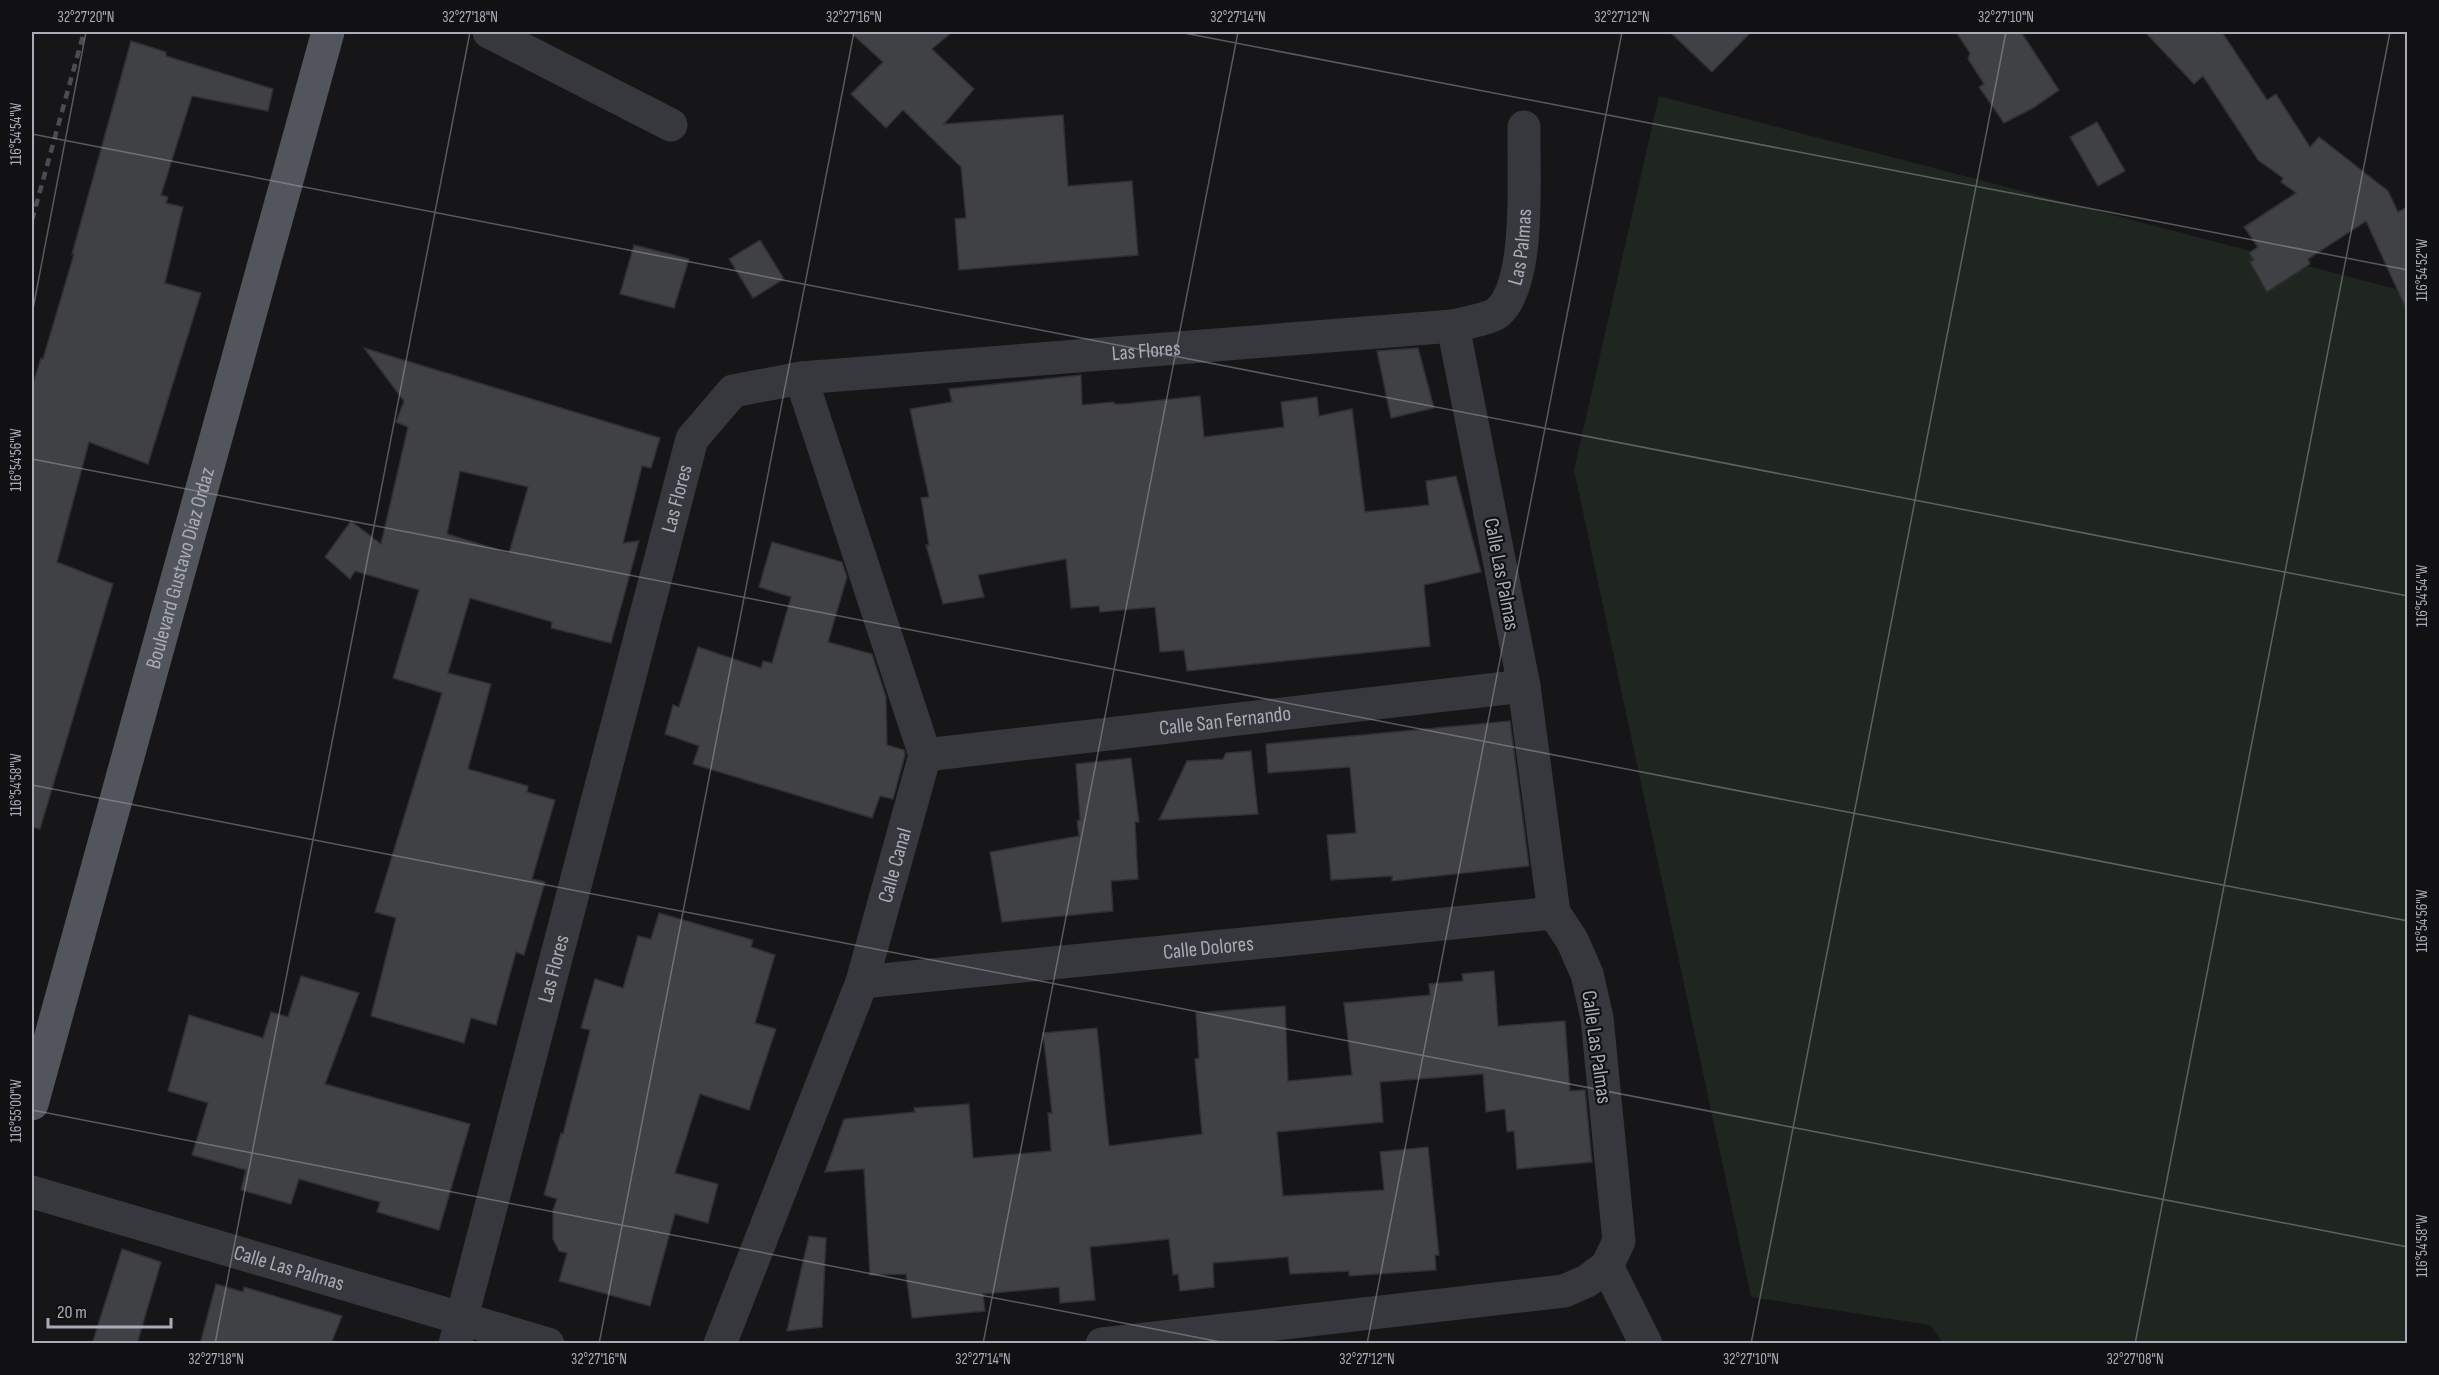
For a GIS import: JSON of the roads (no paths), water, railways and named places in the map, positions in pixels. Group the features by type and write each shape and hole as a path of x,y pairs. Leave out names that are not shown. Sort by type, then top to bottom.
{"main road":[{"name":"Boulevard Gustavo Díaz Ordaz","path":"32,1104 328,32"}],"street":[{"path":"489,32 670,125"},
{"name":"Las Palmas","path":"1453,326 1496,313 1513,291 1522,257 1524,126"},
{"name":"Las Flores","path":"459,1331 692,439 734,391 801,378 1453,326"},
{"name":"Calle Las Palmas","path":"1453,326 1524,686 1554,913 1572,940 1587,974 1597,1018 1619,1240 1607,1266"},
{"path":"801,378 925,755"},
{"name":"Calle San Fernando","path":"925,755 1524,686"},
{"name":"Calle Canal","path":"720,1344 862,982 925,755"},
{"name":"Calle Dolores","path":"862,982 1554,913"},
{"name":"Calle Las Palmas","path":"32,1192 459,1331 548,1344"},
{"path":"1102,1344 1564,1291 1587,1281 1607,1266 1646,1344"}],"railway":[{"path":"32,220 84,32"}]}
